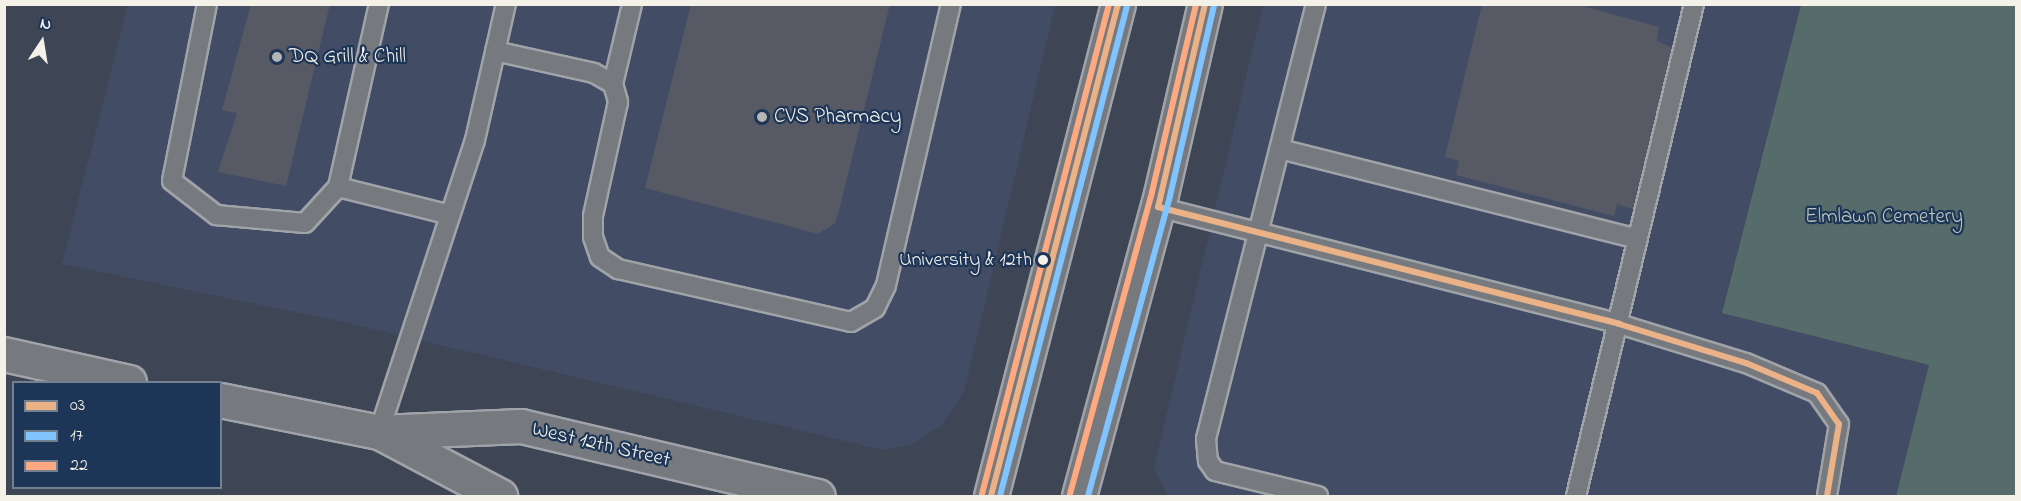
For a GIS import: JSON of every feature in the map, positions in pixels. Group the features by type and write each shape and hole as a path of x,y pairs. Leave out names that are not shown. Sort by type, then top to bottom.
{"main road":[{"path":"991,496 1118,4"},
{"path":"1079,496 1158,207 1205,4"},
{"path":"4,354 125,381"},
{"name":"West 12th Street","path":"222,400 379,432 521,426 819,496"},
{"name":"West 12th Street","path":"379,432 501,496"}],"lane":[{"path":"207,4 194,58 172,181 216,215 305,223 338,187 379,4"},
{"path":"379,432 475,140 506,4"},
{"path":"632,4 613,84 618,102 593,216 593,237 600,257 618,269 852,322 874,308 886,285 951,4"},
{"path":"1316,4 1206,439 1208,460 1215,471 1236,478 1318,496"},
{"path":"1576,496 1694,4"},
{"path":"495,51 594,73 613,84"},
{"path":"1280,149 1637,239"},
{"path":"338,187 450,216"},
{"path":"1158,207 1619,324 1746,363 1817,393 1839,424 1827,496"}],"shaded area":[{"path":"128,5 1055,5 964,392 942,425 912,444 883,450 335,320 62,264"},
{"path":"1263,5 1801,5 1722,312 1929,365 1896,496 1168,496 1154,468"}],"green space":[{"name":"Elmlawn Cemetery","path":"1801,5 2016,5 2016,496 1896,496 1929,365 1722,313"}],"building":[{"name":"DQ Grill & Chill","path":"251,4 330,4 286,186 218,172 237,113 222,110"},
{"name":"CVS Pharmacy","path":"691,4 890,4 839,211 835,223 818,234 645,188"},
{"path":"1482,4 1576,4 1659,27 1657,41 1672,48 1633,209 1617,204 1614,216 1456,175 1459,161 1445,157"}],"transit line":[{"name":"22","path":"982,494 1109,4"},
{"name":"03","path":"991,496 1118,4"},
{"name":"22","path":"1070,494 1152,192 1196,4"},
{"name":"03","path":"1205,4 1158,207 1619,324 1746,363 1817,393 1839,424 1827,496"},
{"name":"17","path":"1000,496 1127,6"},
{"name":"17","path":"1088,496 1170,196 1214,6"}],"place":[{"name":"DQ Grill & Chill","path":"277,57"},
{"name":"CVS Pharmacy","path":"762,117"},
{"name":"University & 12th","path":"1043,260"}]}
